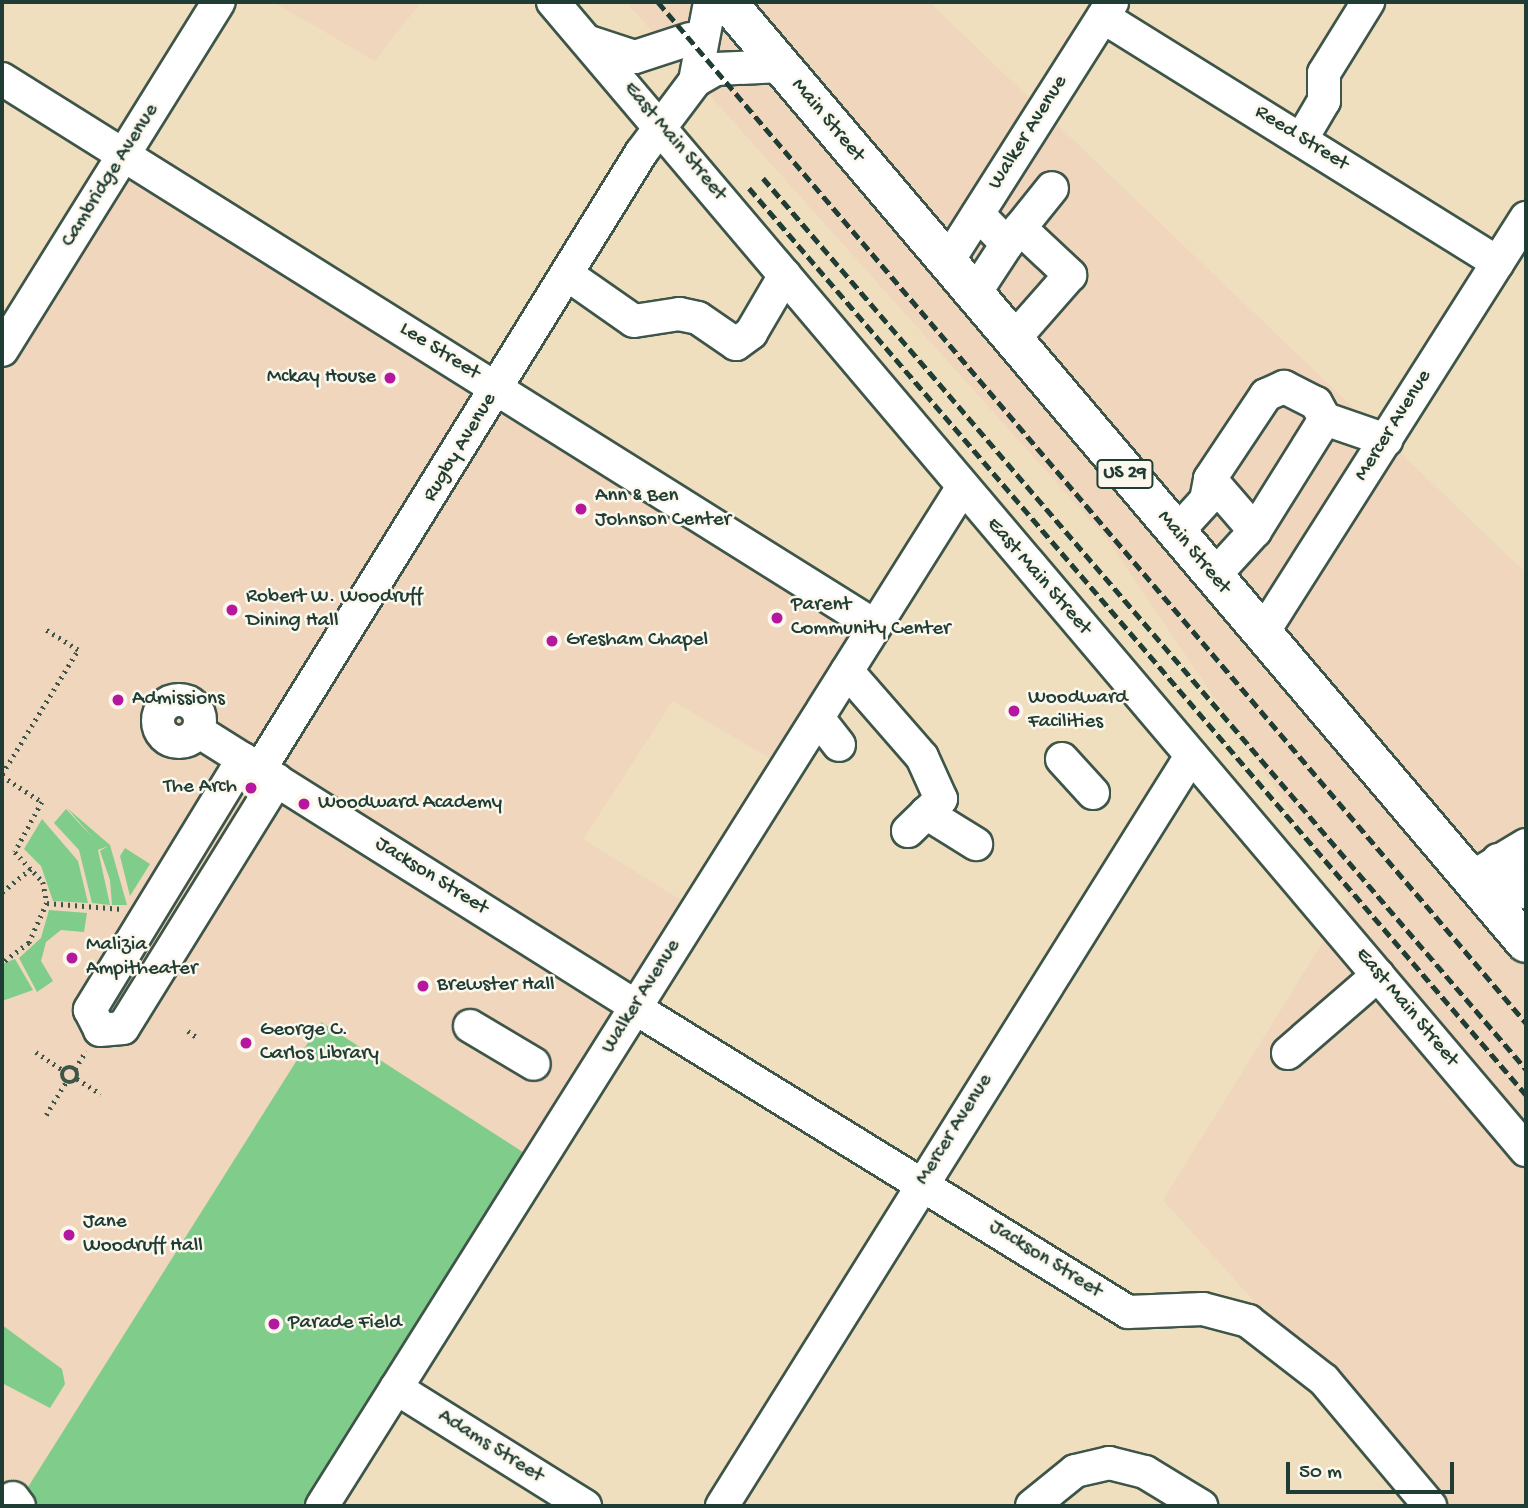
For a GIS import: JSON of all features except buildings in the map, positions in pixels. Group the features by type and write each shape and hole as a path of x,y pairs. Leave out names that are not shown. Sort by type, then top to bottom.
{"main road":[{"name":"Main Street","path":"727,2 973,296 1262,634 1484,869 1526,943"}],"street":[{"name":"Cambridge Avenue","path":"2,350 219,2"},
{"name":"East Main Street","path":"553,2 662,127 962,488 1378,975 1409,1027 1457,1085 1526,1150"},
{"name":"Rugby Avenue","path":"662,127 662,100 690,39 697,2"},
{"name":"Rugby Avenue","path":"260,769 568,275 662,127 695,81 710,2"},
{"path":"1301,139 1324,101 1324,73 1368,2"},
{"name":"Reed Street","path":"1107,9 1301,139 1498,262"},
{"name":"Walker Avenue","path":"946,264 1107,9"},
{"path":"587,41 635,57 690,39"},
{"name":"Main Street","path":"695,81 716,69 781,66"},
{"name":"Lee Street","path":"2,79 875,626"},
{"path":"973,296 1014,236 1052,188"},
{"path":"978,214 1070,275 1012,341"},
{"name":"Mercer Avenue","path":"1262,634 1526,218"},
{"path":"568,275 634,321 679,314 736,344 751,333 785,275"},
{"path":"1176,533 1206,500 1210,479 1266,396 1284,387 1316,403 1325,419 1386,440"},
{"path":"1213,577 1255,531 1325,419"},
{"path":"1210,479 1255,531"},
{"name":"Walker Avenue","path":"322,1506 632,1005 962,488"},
{"path":"847,671 922,757 941,799 917,822 976,844"},
{"path":"817,718 839,744"},
{"name":"Jackson Street","path":"198,731 260,769 519,946 632,1005 922,1182 1128,1312 1203,1309 1248,1321 1324,1380 1430,1506"},
{"name":"Mercer Avenue","path":"722,1506 922,1182 1191,756"},
{"path":"1062,759 1093,793"},
{"path":"260,769 123,1028 100,1030 90,1010 260,769"},
{"path":"1484,869 1526,845"},
{"path":"1484,869 1526,891"},
{"path":"1288,1053 1378,975"},
{"path":"470,1026 534,1064"},
{"name":"Adams Street","path":"396,1388 584,1506"},
{"path":"1032,1506 1075,1471 1109,1463 1145,1472 1201,1506"}],"path":[{"path":"2,963 29,943 47,904 33,867 15,852 42,802 2,775 78,650 44,629"},
{"path":"2,892 33,867"},
{"path":"47,904 112,908"},
{"path":"188,1031 198,1038"},
{"path":"90,1045 75,1069 77,1079 101,1094"},
{"path":"36,1052 64,1070 75,1069"},
{"path":"46,1115 66,1082 64,1070"},
{"path":"66,1082 77,1079"}],"shaded area":[{"path":"273,2 421,2 375,61"},
{"path":"626,2 929,2 1526,573 1526,1506 1438,1506 1163,1200 1350,898 1107,539"},
{"name":"Woodward Academy","path":"124,155 875,626 786,768 673,701 583,839 697,910 322,1506 2,1506 2,350"}],"green space":[{"path":"67,808 110,845 127,905 112,905 110,880 100,851 108,846 98,850 110,905 92,903 79,850 54,823 66,809 94,839"},
{"path":"42,819 78,861 88,903 53,901 41,866 24,849"},
{"path":"125,848 150,864 130,896 120,856"},
{"path":"49,910 87,913 84,932 61,930 46,942 41,961 53,981 37,992 19,958 41,938"},
{"path":"15,959 33,990 2,1001 2,964"},
{"name":"Parade Field","path":"321,1022 526,1154 303,1506 41,1506 23,1495"},
{"path":"2,1325 62,1369 65,1384 50,1408 2,1383"}],"railway":[{"path":"658,2 1526,1023"},
{"path":"763,178 1526,1069"},
{"path":"749,188 1526,1095"}],"place":[{"name":"Mckay House","path":"390,378"},
{"name":"Ann & Ben Johnson Center","path":"581,509"},
{"name":"Robert W. Woodruff Dining Hall","path":"232,610"},
{"name":"Parent Community Center","path":"777,618"},
{"name":"Gresham Chapel","path":"552,641"},
{"name":"Admissions","path":"118,700"},
{"name":"Woodward Facilities","path":"1014,711"},
{"name":"The Arch","path":"251,788"},
{"name":"Woodward Academy","path":"304,804"},
{"name":"Malizia Ampitheater","path":"72,958"},
{"name":"Brewster Hall","path":"423,986"},
{"name":"George C. Carlos Library","path":"246,1043"},
{"name":"Jane Woodruff Hall","path":"69,1235"},
{"name":"Parade Field","path":"274,1324"}]}
